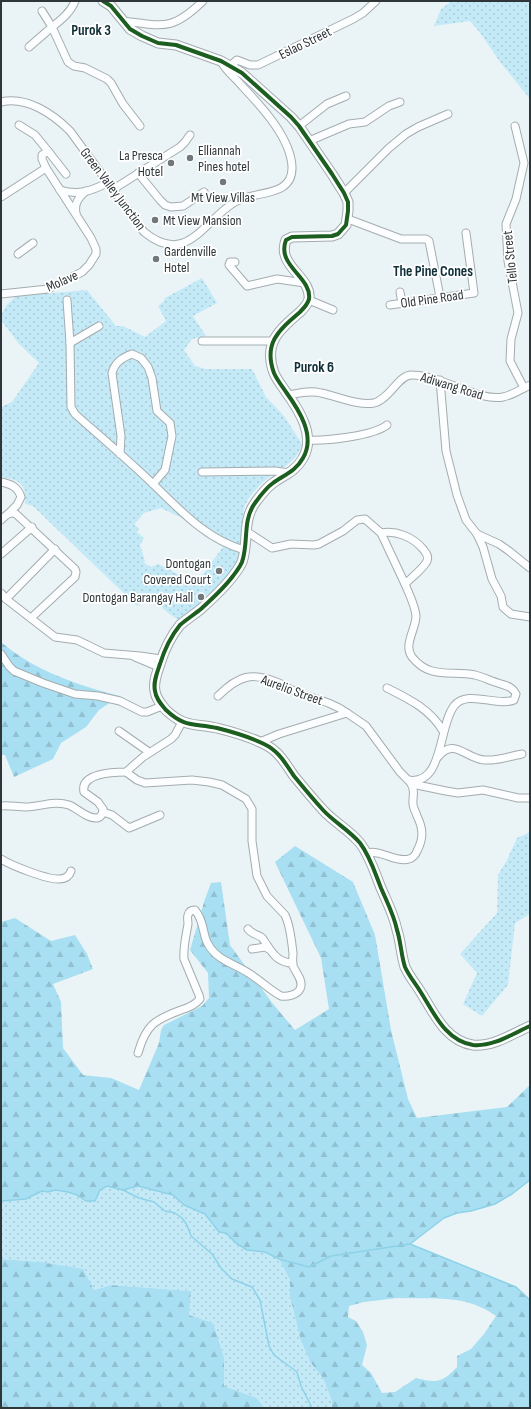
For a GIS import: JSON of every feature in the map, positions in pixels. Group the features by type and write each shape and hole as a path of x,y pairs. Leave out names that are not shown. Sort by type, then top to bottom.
{"street":[{"path":"29,47 64,17 73,7 75,1"},
{"path":"103,1 111,6 130,29 142,36 158,43 176,45 226,63 242,73 299,126 344,193 348,202 348,220 343,230 338,234 332,236 292,237 286,240 284,245 284,252 287,258 297,274 305,283 308,290 309,300 305,307 278,332 273,341 272,360 274,373 298,411 305,427 308,440 303,459 290,473 272,484 256,500 246,523 244,550 241,565 232,577 208,602 179,627 169,642 160,663 154,687 155,694 162,706 182,722 216,728 260,742 276,751 315,802 358,841 367,853 394,920 406,968 443,1027 460,1040 473,1045 492,1043 530,1026"},
{"path":"123,21 157,25 173,23 188,16 203,1"},
{"name":"Eslao Street","path":"226,63 237,60 255,66 272,59 353,19 363,13 376,1"},
{"path":"42,11 52,27 68,62 74,66 85,68 107,79 111,83 123,104 140,126"},
{"name":"Green Valley Junction","path":"1,102 13,101 34,106 60,120 70,131 144,232 155,240 171,245 180,244 195,237 235,202 253,195 281,189 288,183 291,176 292,162 284,140 272,120 227,70 226,63"},
{"path":"299,126 327,104 346,96"},
{"path":"309,141 349,124 364,122 389,106 400,102"},
{"path":"344,193 389,148 406,134 448,114"},
{"path":"19,126 35,135 66,174"},
{"name":"Tello Street","path":"515,126 524,163 516,199 506,224 508,261 518,313 511,339 510,361 527,386"},
{"path":"112,190 180,147 190,135"},
{"path":"1,197 46,168 41,157 48,151"},
{"name":"Molave","path":"1,294 48,289 78,274 89,265 94,258 96,249 91,238 46,168"},
{"path":"138,173 160,200 165,205 170,207 183,206 204,192"},
{"path":"60,190 71,194 94,190 107,183"},
{"path":"77,217 75,210 76,204 79,198 87,191"},
{"path":"348,220 401,239 426,239 429,241 440,298"},
{"name":"Old Pine Road","path":"390,305 474,293 466,233"},
{"path":"18,254 33,243"},
{"path":"235,262 230,262 228,265 247,286 277,279 305,283"},
{"path":"400,292 402,303"},
{"path":"67,300 70,343 71,407 75,414 154,484 175,506 204,531 221,541 244,550"},
{"path":"309,300 333,310"},
{"path":"70,343 98,326"},
{"path":"202,341 273,341"},
{"path":"120,454 121,436 112,373 114,367 122,358 132,354 141,358 148,367 152,378 157,411 170,424 172,436 165,470 154,484"},
{"name":"Adiwang Road","path":"288,394 320,392 360,402 372,403 382,400 409,375 440,380 492,398 513,394 527,386"},
{"path":"440,380 446,452 466,520 477,534 483,547 492,579 501,596 503,607 511,614 530,617"},
{"path":"308,440 337,439 378,430 387,425"},
{"path":"202,472 275,471 290,473"},
{"path":"1,482 14,486 19,490 21,497 17,505 1,520"},
{"path":"8,514 16,514 75,569 76,575 31,618"},
{"path":"246,531 272,548 291,544 319,544 343,531 359,519 366,520 380,533 405,584 415,610 415,623 410,640 409,651 412,657 418,663 434,672 466,674 483,677 510,687 516,694 514,700 508,702 475,699 461,701 454,707 443,731 438,757"},
{"path":"1,554 32,528"},
{"path":"380,533 390,532 408,538 419,545 427,555 427,561 424,565 405,584"},
{"path":"477,534 509,550 530,568"},
{"path":"5,596 55,549"},
{"path":"1,588 5,596 41,628 55,637 77,640 104,654 130,655 160,663"},
{"path":"1,654 14,671 37,681 75,694 120,700 142,712 147,712 162,706"},
{"name":"Aurelio Street","path":"218,696 236,680 253,676 266,678 297,693 332,704 366,726 400,772 410,782"},
{"path":"387,688 414,702 431,714 443,731"},
{"name":"Aurelio Street","path":"260,742 279,734 347,713"},
{"path":"126,772 149,752 175,735 182,722"},
{"path":"119,731 149,752"},
{"path":"410,782 418,781 427,776 442,752 451,748 459,749 475,758 486,761 522,754"},
{"path":"103,812 100,805 84,792 84,784 90,778 114,772 126,772 137,780 145,783 192,780 209,782 222,785 246,799 252,809 252,840 257,876 267,896 285,915 289,925 293,963 300,981 300,989 291,995 281,996 248,972 228,963 214,952 206,941 203,925 199,915 195,910 190,912 188,916 184,959 200,999 191,1006 168,1015 149,1027 146,1031 138,1053"},
{"path":"367,853 380,853 392,857 407,859 416,854 421,842 423,830 412,803 414,790 410,782"},
{"path":"410,782 458,793 483,790 518,798 530,798"},
{"path":"1,806 33,807 54,803 62,804 72,806 95,818 100,817 103,812"},
{"path":"103,812 109,813 129,828 160,815"},
{"path":"1,859 8,864 54,879 64,879 71,871"},
{"path":"248,929 253,934 264,940 269,949 278,959 293,963"},
{"path":"252,949 265,947 269,949"}],"shaded area":[{"path":"452,1 530,1 530,99 500,62 481,34 470,21 434,26 441,9"},
{"path":"202,278 217,303 193,316 206,336 192,339 184,350 195,366 206,369 252,369 266,397 284,416 302,444 294,459 262,483 246,503 243,513 242,547 239,560 230,576 213,593 180,621 168,613 150,597 137,606 33,506 25,504 25,492 21,484 1,477 1,407 12,402 39,363 19,344 1,320 1,315 6,306 16,296 87,290 116,326 123,326 145,337 166,321 158,306 165,298","holes":["161,508 186,520 204,536 223,547 195,585 158,564 151,567 144,563 145,561 140,545 144,538 137,532 139,528 134,525 144,513"]},
{"path":"530,832 530,914 515,923 508,985 482,1016 463,1004 477,973 460,954 497,913 498,875 517,838"},
{"path":"107,1186 123,1190 138,1186 173,1195 184,1205 205,1214 212,1224 226,1233 236,1243 265,1252 279,1259 290,1280 290,1296 300,1338 310,1362 323,1378 332,1401 332,1408 264,1408 257,1398 224,1386 224,1357 213,1323 189,1315 191,1291 111,1285 94,1290 40,1262 1,1259 1,1201 26,1199 42,1191 48,1192 55,1190 77,1195 86,1201"}],"green space":[{"path":"1,642 28,661 57,676 120,696 99,710 86,727 61,743 53,759 14,777 5,755 1,755"},
{"path":"295,846 353,882 375,935 391,1030 408,1099 417,1118 507,1107 530,1085 530,1180 512,1194 495,1204 471,1211 457,1213 444,1218 411,1244 516,1287 530,1300 530,1408 332,1408 332,1401 323,1378 310,1362 300,1338 290,1296 290,1280 279,1259 265,1252 247,1250 236,1243 226,1233 219,1232 205,1214 184,1205 173,1195 138,1186 123,1190 106,1186 100,1190 95,1201 86,1201 77,1195 55,1190 48,1192 42,1191 26,1199 1,1201 1,922 15,918 51,941 75,935 87,954 93,969 53,984 61,1002 63,1048 83,1075 111,1078 139,1090 159,1043 161,1030 164,1025 202,1006 209,998 208,973 190,950 211,883 221,882 230,945 273,1004 295,1030 329,1009 321,958 275,862","holes":["398,1298 436,1298 461,1301 485,1309 496,1316 484,1334 471,1349 457,1356 457,1367 443,1379 429,1381 416,1378 395,1392 382,1393 371,1373 362,1365 367,1345 363,1332 356,1321 348,1317 349,1306 364,1302"]},
{"path":"1,1259 40,1262 83,1269 94,1290 111,1285 191,1291 189,1315 213,1323 224,1357 224,1386 257,1398 264,1408 1,1408"}],"waterway":[{"path":"410,1244 444,1218 457,1213 471,1211 495,1204 512,1194 530,1180"},
{"path":"1,1201 26,1199 42,1191 48,1192 55,1190 77,1195 86,1201 95,1201 100,1190 107,1186 123,1190 139,1198 154,1202 165,1211 175,1213 182,1218 187,1225 191,1236 212,1254 221,1268 232,1279 252,1287 260,1300 269,1346 274,1355 297,1372 301,1386 312,1408"},
{"path":"123,1190 138,1186 173,1195 184,1205 205,1214 219,1232 226,1233 236,1243 247,1250 265,1252 279,1259 309,1267 331,1256 410,1244 516,1287 530,1300"}],"cycle path":[{"path":"103,1 111,6 130,29 142,36 158,43 176,45 221,61 242,73 299,126 332,174 348,202 346,225 338,234 332,236 292,237 286,240 284,249 290,264 305,284 309,299 308,303 275,338 270,353 271,363 275,376 301,415 307,432 307,450 297,466 268,487 255,503 248,517 244,554 237,571 218,593 180,625 174,634 168,644 156,678 156,696 166,710 179,720 190,724 229,731 253,739 274,750 323,810 360,843 369,859 396,924 405,967 435,1016 447,1031 455,1038 463,1042 473,1045 480,1045 495,1042 530,1026"}],"place":[{"name":"Elliannah Pines hotel","path":"190,158"},
{"name":"La Presca Hotel","path":"171,163"},
{"name":"Mt View Villas","path":"223,182"},
{"name":"Mt View Mansion","path":"155,220"},
{"name":"Gardenville Hotel","path":"156,259"},
{"name":"Dontogan Covered Court","path":"219,571"},
{"name":"Dontogan Barangay Hall","path":"201,597"}],"district":[{"name":"Purok 3","path":"91,30"},
{"name":"The Pine Cones","path":"433,271"},
{"name":"Purok 6","path":"314,367"}]}
